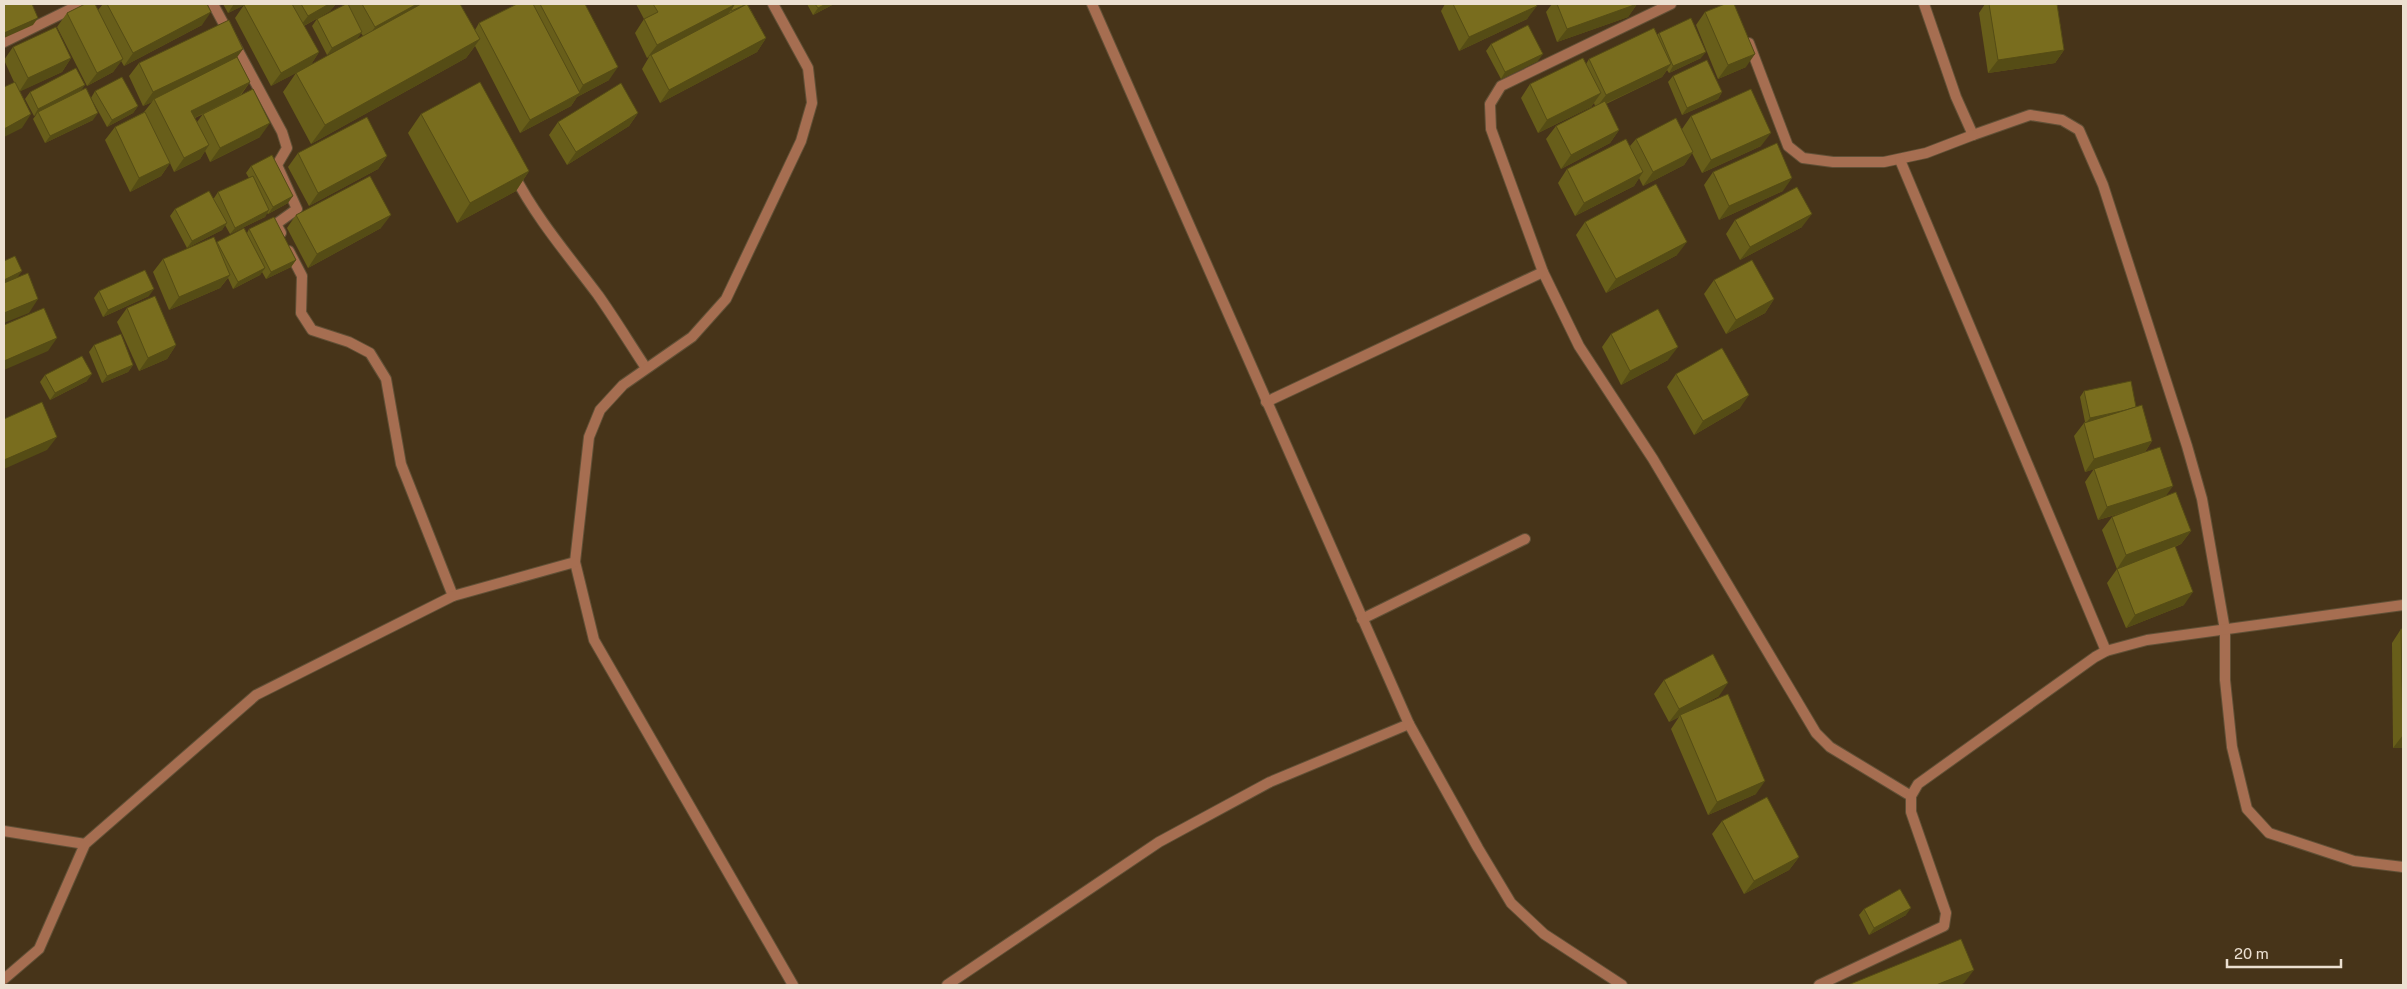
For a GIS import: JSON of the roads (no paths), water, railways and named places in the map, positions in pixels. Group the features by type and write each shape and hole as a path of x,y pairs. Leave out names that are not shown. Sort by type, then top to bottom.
{"street":[{"path":"4,42 81,4"},
{"path":"213,4 282,132 287,148 277,165 296,209 276,224 302,276 301,313 312,330 349,342 370,353 386,379 401,464 454,596"},
{"path":"773,4 808,68 812,103 801,141 726,299 692,337 623,385 600,410 589,437 575,562 594,640 793,985"},
{"path":"1092,4 1409,724 1511,903 1544,934 1622,985"},
{"path":"1671,4 1500,86 1490,104 1491,129 1543,272 1579,346 1653,459 1816,733 1830,747 1911,796"},
{"path":"1924,4 1956,97 1973,135"},
{"path":"1744,30 1788,146 1803,158 1833,162 1884,162 1900,160 2030,115 2062,120 2079,130 2103,185 2187,446 2202,499 2225,630 2225,680 2232,747 2247,809 2269,833 2354,861 2403,867"},
{"path":"506,159 524,194 564,254 598,296 646,368"},
{"path":"1900,160 2106,651"},
{"path":"1266,402 1543,272"},
{"path":"1362,619 1525,539"},
{"path":"4,979 39,949 85,844 256,695 454,596 575,562"},
{"path":"1819,985 1944,926 1946,913 1911,812 1911,796 1918,784 2052,687 2106,651 2147,640 2403,605"},
{"path":"947,985 1159,842 1270,782 1409,724"},
{"path":"4,831 85,844"}]}
